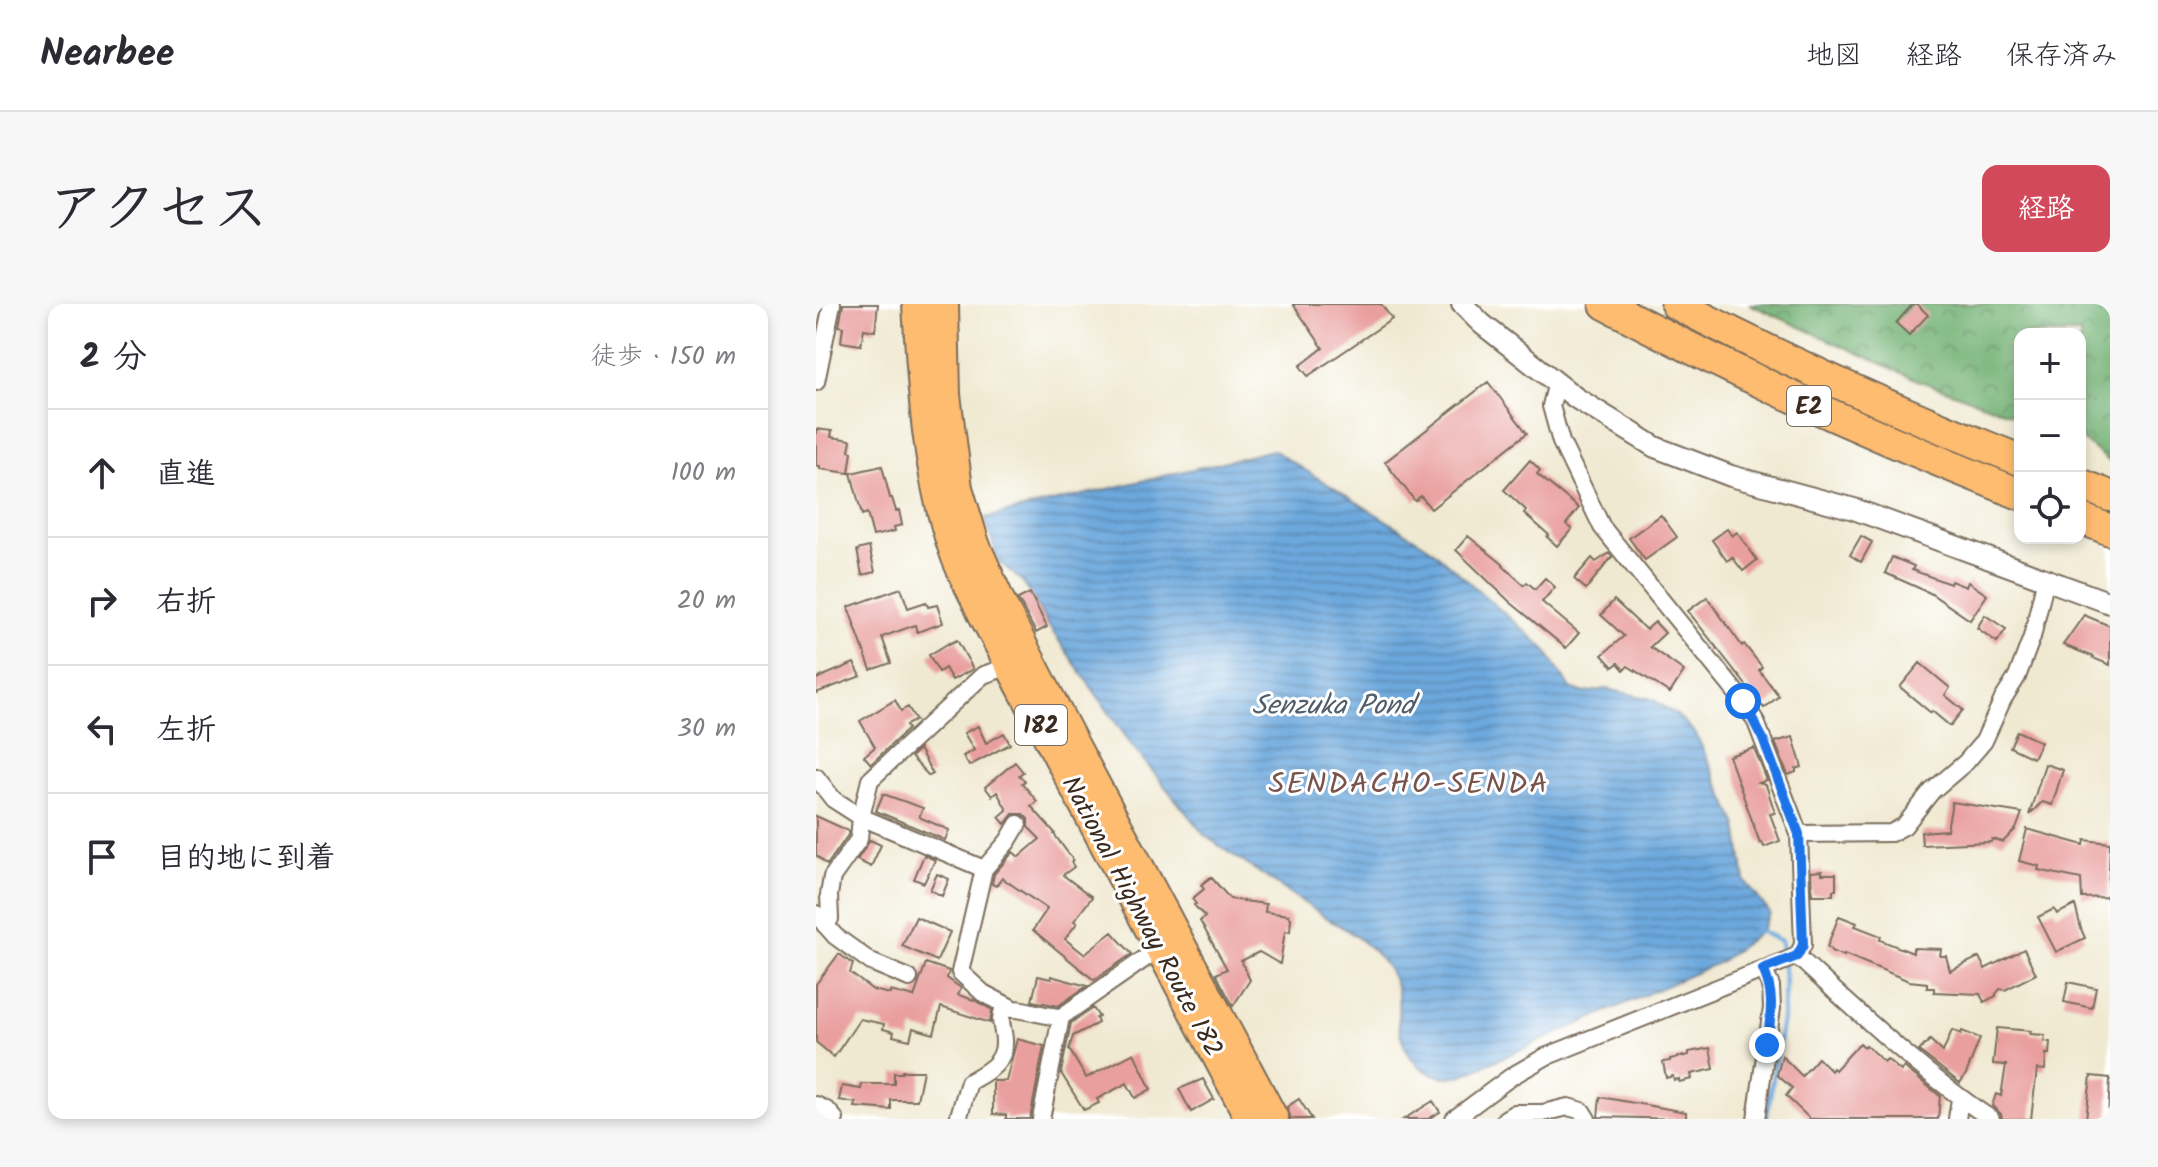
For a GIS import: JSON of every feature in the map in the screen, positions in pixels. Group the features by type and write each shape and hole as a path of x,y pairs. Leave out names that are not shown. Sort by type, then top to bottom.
{"highway":[{"name":"National Highway Route 182","path":"917,304 923,402 937,492 954,553 982,613 1250,1119"},
{"name":"National Highway Route 182","path":"944,304 946,395 958,488 975,544 1002,605 1274,1119"},
{"name":"E2","path":"1605,304 1687,348 1815,409 2014,492"},
{"name":"E2","path":"1676,304 1830,379 2014,458"},
{"path":"2086,486 2110,496"},
{"path":"2086,520 2110,530"}],"street":[{"path":"816,382 832,304"},
{"path":"1462,304 1482,324 1576,398 1655,447 1731,476 1854,509 2110,603"},
{"path":"1454,1119 1512,1076 1545,1057 1788,960 1803,945 1799,834 1763,739 1743,701 1602,527 1561,442 1551,406 1557,382"},
{"path":"1799,834 1891,833 1904,826 1932,791 1966,762 1984,741 2017,677 2032,637 2046,578"},
{"path":"821,919 830,919 832,877 859,839 870,780 983,675 1010,666"},
{"path":"816,777 833,799 861,817 984,869"},
{"path":"1018,824 984,869 960,972 983,993 1010,1007 1046,1017 1061,1017 1160,948"},
{"path":"821,919 835,936 871,962 909,978"},
{"path":"1788,960 1855,1011 1960,1099 1991,1119"},
{"path":"1756,1119 1772,1008 1771,986 1763,969"},
{"path":"958,1119 969,1082 996,1066 1005,1043 1000,1018 1003,1010 1010,1007"},
{"path":"1041,1119 1061,1017"},
{"path":"1957,1119 1960,1099"},
{"path":"816,1105 835,1119"},
{"path":"1505,1119 1515,1113 1543,1113 1568,1107 1582,1111 1587,1119"}],"green space":[{"path":"1749,304 2110,304 2110,462 2086,443 2086,328 2014,328 2014,415 1920,381"}],"water":[{"name":"Senzuka Pond","path":"1273,450 1429,547 1545,649 1570,688 1585,693 1606,689 1652,699 1678,716 1696,734 1737,825 1745,881 1770,913 1761,931 1720,962 1463,1075 1439,1076 1417,1064 1407,1051 1401,1035 1398,994 1380,958 1351,933 1205,836 1133,747 1050,628 1023,582 999,562 985,518"}],"building":[{"path":"843,304 878,304 875,331 864,329 861,345 841,342 843,327 839,326"},
{"path":"1293,304 1381,304 1392,319 1308,376 1300,366 1323,348"},
{"path":"1913,304 1928,315 1909,335 1896,323"},
{"path":"1488,382 1527,433 1431,509 1421,496 1415,501 1385,462"},
{"path":"816,429 832,431 831,437 851,440 849,473 816,466"},
{"path":"1530,460 1540,470 1537,474 1579,508 1566,524 1572,529 1557,546 1504,490"},
{"path":"882,466 890,498 896,511 899,510 902,525 894,527 895,531 873,536 867,513 862,515 851,473"},
{"path":"1661,515 1677,537 1645,560 1629,538"},
{"path":"1727,529 1732,536 1737,532 1757,560 1743,571 1732,557 1727,561 1712,540"},
{"path":"1468,536 1524,585 1527,582 1535,589 1545,578 1555,587 1542,602 1579,633 1566,648 1510,602 1456,550"},
{"path":"1861,536 1872,542 1861,562 1850,555"},
{"path":"869,547 875,572 862,575 857,550"},
{"path":"1609,553 1612,557 1586,589 1574,579 1592,558 1596,562"},
{"path":"1892,557 1914,566 1912,570 1950,584 1951,581 1966,587 1968,582 1987,595 1970,620 1930,593 1885,573"},
{"path":"901,588 908,608 926,602 928,607 937,605 943,623 917,632 915,625 882,637 891,663 871,670 848,607"},
{"path":"1030,593 1047,627 1036,633 1018,599"},
{"path":"1707,597 1742,646 1744,644 1762,667 1759,670 1779,696 1764,708 1688,611"},
{"path":"1614,600 1646,630 1655,622 1665,633 1650,647 1684,671 1670,693 1628,666 1624,670 1618,663 1613,667 1602,655 1624,636 1601,615"},
{"path":"1985,615 2006,629 1997,642 1977,628"},
{"path":"2084,615 2110,626 2110,665 2063,645"},
{"path":"957,640 973,669 952,680 945,668 939,672 929,655"},
{"path":"854,663 861,676 816,693 816,679"},
{"path":"1920,663 1950,688 1945,695 1963,710 1950,726 1900,687"},
{"path":"895,700 901,711 908,707 916,720 906,725 908,729 871,764 864,756 875,747 860,721"},
{"path":"978,726 986,743 1004,733 1010,744 969,766 963,756 974,750 964,733"},
{"path":"2017,731 2041,742 2033,758 2010,747"},
{"path":"1793,737 1802,767 1788,775 1775,742"},
{"path":"1754,748 1767,780 1759,783 1766,785 1775,813 1770,814 1780,841 1764,847 1729,756"},
{"path":"919,749 933,774 929,776 911,757"},
{"path":"1015,762 1023,772 1019,775 1025,781 1022,783 1037,801 1031,806 1073,860 1074,867 1063,875 1092,897 1065,939 1084,954 1112,932 1132,954 1094,980 1033,930 1047,909 1002,878 996,886 992,884 994,874 1013,852 1019,857 1040,839 1028,827 1028,819 1023,814 1013,814 1005,824 999,817 1007,810 997,792 992,796 985,787"},
{"path":"2045,764 2063,770 2052,805 2042,802 2029,815"},
{"path":"883,794 923,808 919,817 949,830 945,840 876,811"},
{"path":"1952,802 2022,813 2016,829 2003,842 1992,839 1991,842 1922,845 1921,832 1947,830"},
{"path":"816,816 849,831 827,865 816,855"},
{"path":"2027,829 2084,845 2085,840 2110,843 2108,897 2082,898 2081,879 2038,870 2039,866 2019,861"},
{"path":"870,840 881,845 871,867 857,860"},
{"path":"924,855 935,860 924,883 914,879"},
{"path":"1822,871 1822,874 1836,874 1833,895 1812,895 1811,872"},
{"path":"937,874 949,879 942,896 930,890"},
{"path":"1211,877 1230,899 1266,904 1265,912 1289,915 1291,918 1290,932 1285,931 1280,964 1259,952 1241,961 1250,980 1233,1006 1216,974 1227,969 1200,921 1205,917 1192,899 1204,889 1201,885"},
{"path":"2075,905 2085,938 2056,952 2038,917 2054,909 2057,914"},
{"path":"1839,916 1881,936 1880,940 1913,953 1913,948 1941,949 1940,956 1946,956 1950,971 1979,957 1985,969 2024,949 2036,974 2005,990 2000,989 1996,996 1984,1002 1980,994 1934,992 1934,988 1927,988 1927,983 1909,981 1831,951 1827,947"},
{"path":"916,917 950,932 937,961 902,946"},
{"path":"839,954 853,964 850,973 873,990 890,994 890,991 914,997 926,963 949,971 947,978 961,988 958,995 992,1010 990,1023 941,1007 934,1034 913,1028 910,1040 893,1036 894,1032 883,1029 884,1024 860,1019 834,1057 816,1042 816,984"},
{"path":"1038,976 1051,979 1051,976 1087,986 1058,1006 1032,1001"},
{"path":"2068,982 2096,988 2092,1008 2064,1002"},
{"path":"1093,1008 1099,1017 1096,1018 1098,1023 1073,1036 1069,1049 1086,1078 1134,1053 1151,1089 1135,1098 1127,1083 1097,1099 1099,1103 1084,1110 1061,1073 1071,1023"},
{"path":"1997,1028 2031,1031 2030,1034 2045,1035 2044,1041 2050,1042 2045,1070 2037,1069 2031,1119 2002,1119 1992,1106 1996,1094 2001,1096 2006,1065 1993,1064"},
{"path":"1952,1030 1980,1038 1960,1083 1919,1051 1930,1040 1943,1052"},
{"path":"1017,1039 1044,1046 1030,1119 1006,1119 1006,1115 993,1114 993,1081 1006,1081"},
{"path":"1860,1043 1884,1062 1887,1059 1901,1071 1904,1067 1940,1096 1938,1119 1810,1119 1786,1096 1792,1088 1777,1075 1782,1056 1802,1076 1818,1058 1831,1071 1833,1068 1835,1070"},
{"path":"1710,1048 1714,1069 1691,1074 1692,1079 1679,1082 1673,1076 1666,1078 1663,1062"},
{"path":"923,1071 917,1100 891,1100 891,1110 855,1107 856,1103 839,1100 842,1086 861,1089 862,1084 894,1084 894,1073"},
{"path":"2091,1076 2110,1078 2108,1119 2086,1119"},
{"path":"1203,1079 1214,1099 1191,1112 1179,1089"},
{"path":"1600,1097 1686,1112 1686,1119 1598,1117"},
{"path":"1299,1099 1312,1119 1291,1119 1287,1107"},
{"path":"1433,1101 1440,1112 1428,1119 1404,1119"}],"waterway":[{"path":"1755,929 1781,941 1785,985 1766,1119"}],"district":[{"name":"SENDACHO-SENDA","path":"1409,783"}],"route":[{"path":"1743,701 1756,722 1799,834 1803,945 1797,956 1763,969 1771,986 1772,1008 1767,1045"}]}
